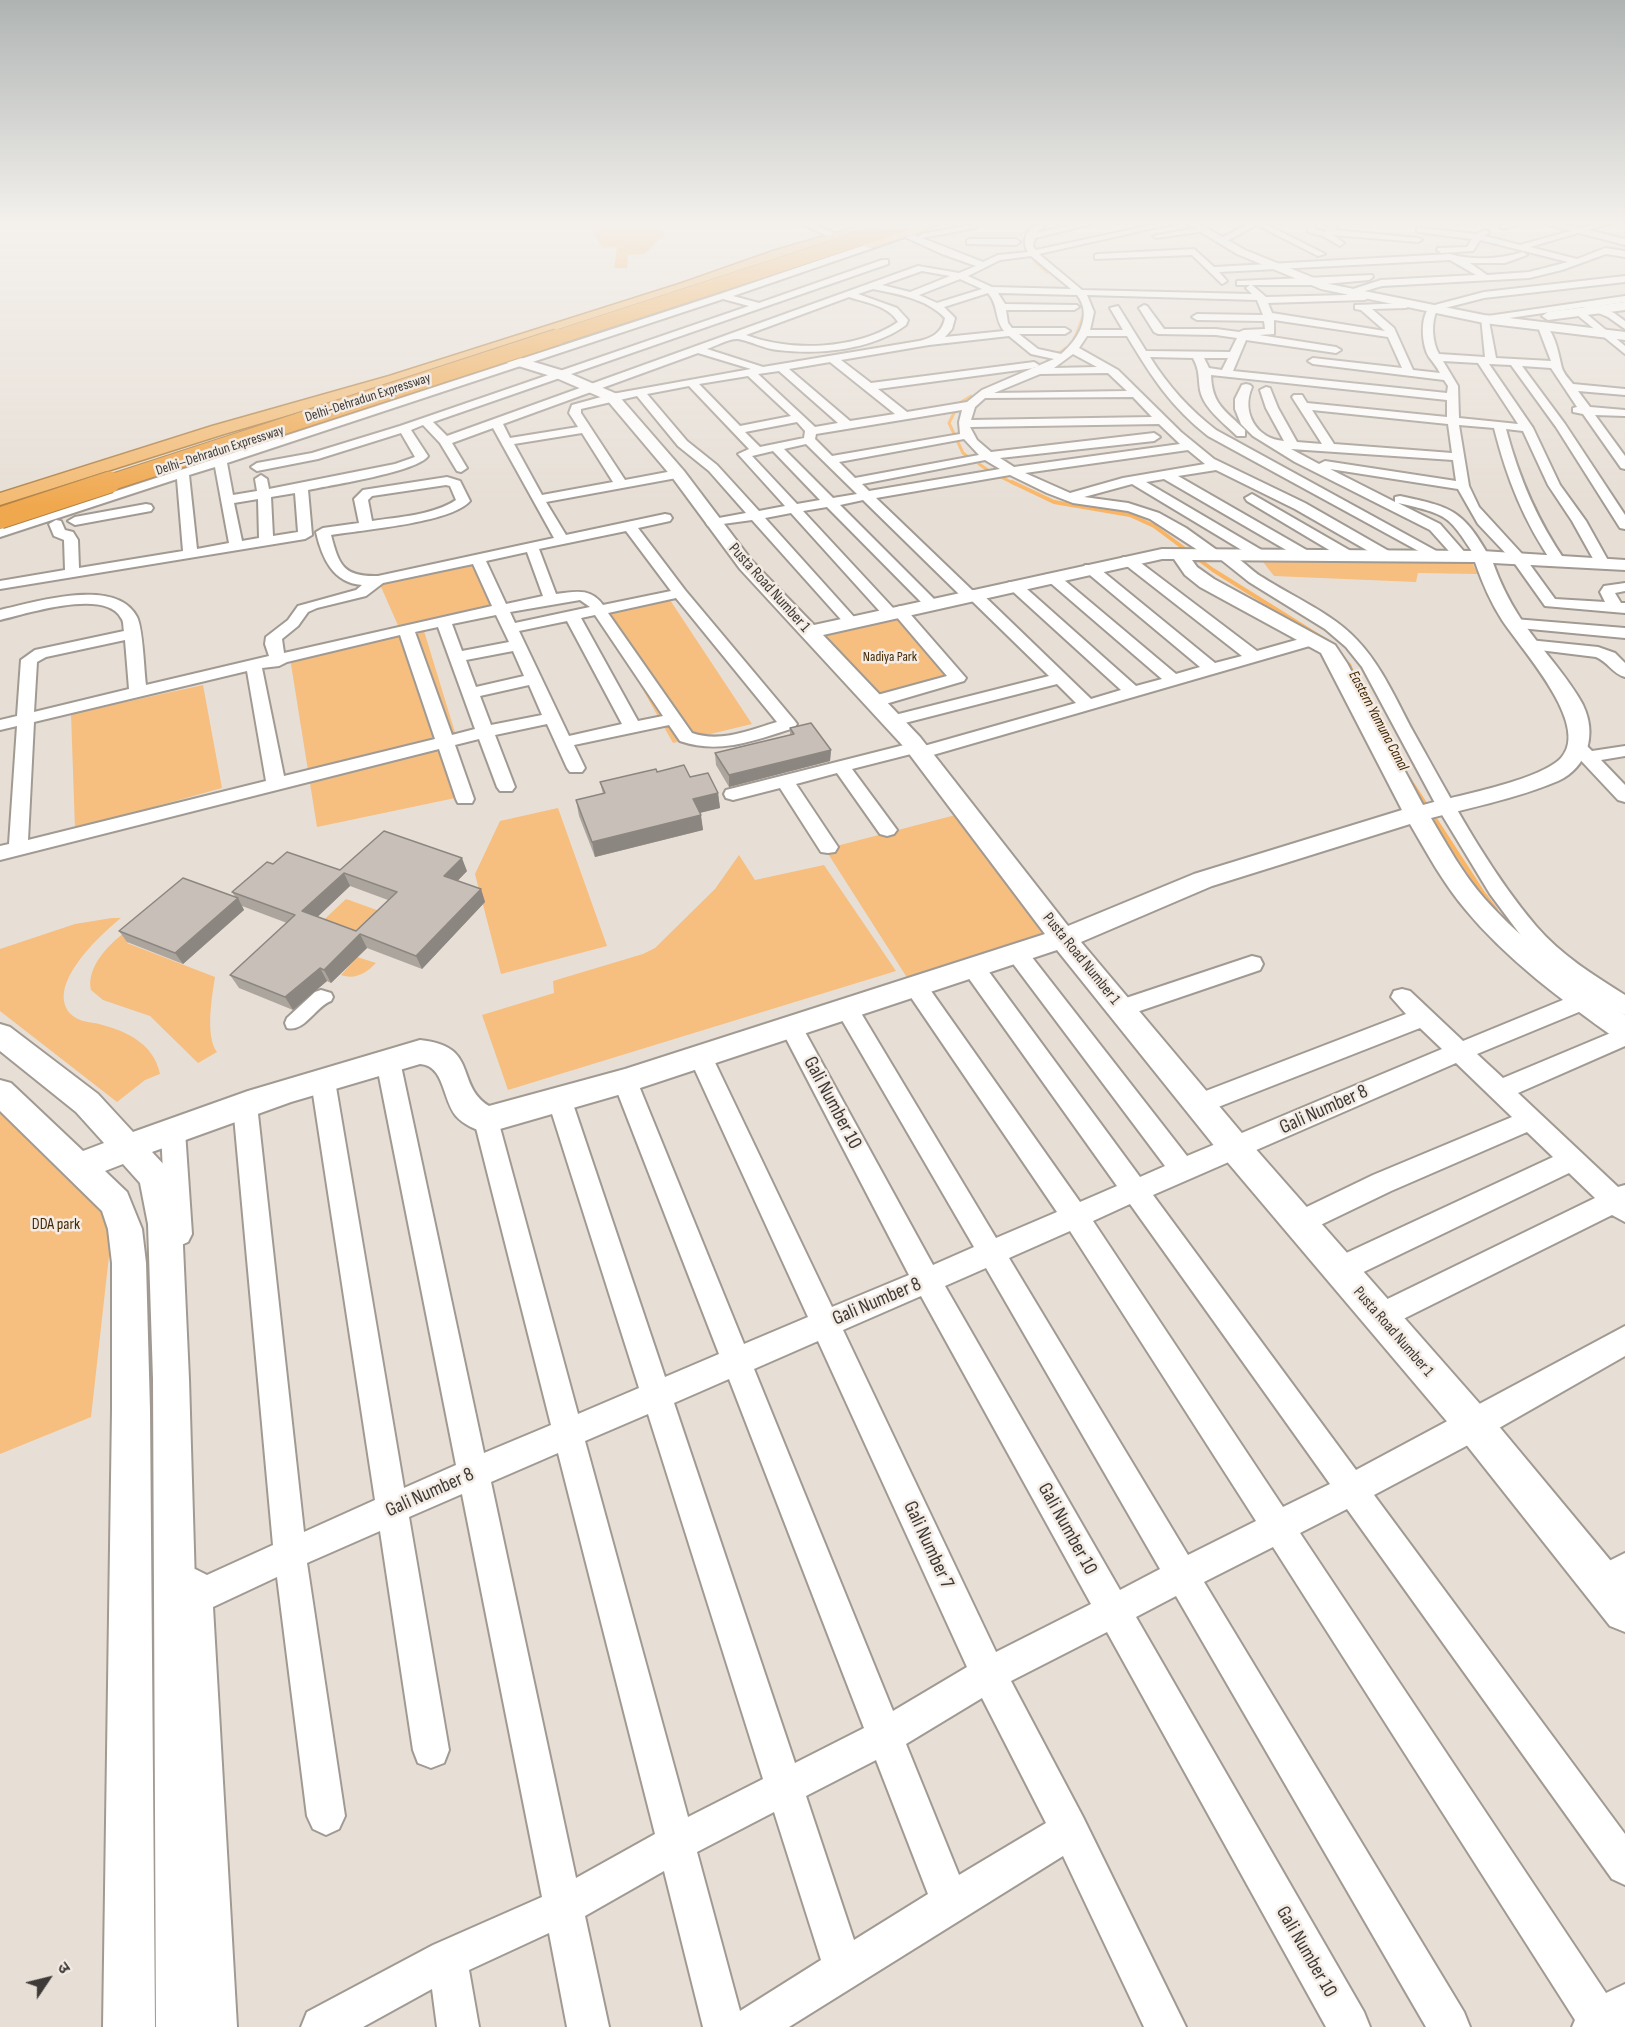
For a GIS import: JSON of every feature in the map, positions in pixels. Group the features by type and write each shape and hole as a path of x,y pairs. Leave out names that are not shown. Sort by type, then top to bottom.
{"highway":[{"name":"Delhi–Dehradun Expressway","path":"0,499 586,318"},
{"name":"Delhi-Dehradun Expressway","path":"0,509 596,318"},
{"name":"Delhi-Dehradun Expressway","path":"0,518 632,318"},
{"name":"Delhi–Dehradun Expressway","path":"0,524 324,416 510,360 634,318"}],"street":[{"path":"0,534 510,360 651,318"},
{"path":"227,500 301,488 317,470 384,453 404,428 725,318"},
{"path":"621,484 575,413 576,407 602,392 696,349 782,318"},
{"path":"736,335 761,345 812,347 874,338 890,332 903,323 901,318"},
{"path":"931,342 942,336 950,324 950,318"},
{"path":"1002,318 1003,323 1010,332 1046,363"},
{"path":"986,391 1007,384 1046,363 1072,343 1082,318"},
{"path":"970,407 962,403 1074,350 1084,333 1089,318"},
{"path":"1118,318 1168,392 1193,418 1212,433 1435,556"},
{"path":"1155,318 1158,330 1162,332 1216,332 1242,339"},
{"path":"1227,371 1242,339 1250,331 1270,332 1269,318"},
{"path":"1283,318 1349,330 1393,335"},
{"path":"1335,318 1349,330"},
{"path":"1379,318 1393,335 1408,372"},
{"path":"1430,318 1429,338 1434,357 1452,386 1453,421 1450,435 1459,457 1463,486 1473,507 1518,558 1550,603 1620,608"},
{"path":"1482,318 1486,360 1510,405 1527,428 1554,484 1579,521 1603,564"},
{"path":"1492,318 1505,322 1625,336"},
{"path":"1505,322 1536,318"},
{"path":"1558,318 1570,329"},
{"path":"1595,318 1605,333 1625,351"},
{"path":"1609,318 1625,326"},
{"path":"1332,363 1336,350 1336,327"},
{"path":"1543,327 1556,359 1556,365 1568,387 1625,465"},
{"path":"445,441 496,422 602,392 640,392 757,370 931,342 1010,332 1065,331"},
{"path":"1084,333 1196,353 1234,355"},
{"path":"1136,344 1242,339 1336,350"},
{"path":"931,342 954,359 986,391 1135,394"},
{"path":"1281,391 1286,378 1299,364 1302,345"},
{"path":"696,349 757,370 799,418 830,460 867,496 885,508 971,594 1088,704"},
{"path":"1074,350 1110,370 1189,446 1217,466 1285,498 1389,557"},
{"path":"1196,353 1205,374 1210,402 1241,433"},
{"path":"1434,357 1556,365"},
{"path":"832,358 858,373 868,387 904,415"},
{"name":"Pusta Road Number 1","path":"510,360 559,374 602,392 678,474 746,566 918,750 1063,939 1299,1223 1474,1425 1613,1576 1625,1611"},
{"path":"1513,361 1625,525"},
{"path":"868,387 1046,363 1110,370"},
{"path":"1299,364 1332,363 1408,372 1452,386"},
{"path":"1299,364 1452,386"},
{"path":"781,367 846,424"},
{"path":"1151,369 1169,369"},
{"path":"1186,369 1246,387 1293,393 1304,405 1330,447"},
{"path":"1205,374 1227,371 1286,378 1452,386"},
{"path":"691,382 757,451"},
{"path":"1007,384 1124,382"},
{"path":"1246,387 1241,399 1243,419 1257,433 1309,464 1435,526 1461,556"},
{"path":"1568,387 1625,392"},
{"path":"1266,390 1272,408 1292,444"},
{"path":"640,392 700,461 713,468 850,621"},
{"path":"312,403 306,409 308,413 324,416"},
{"path":"1304,405 1527,428"},
{"path":"1510,405 1625,413"},
{"path":"1126,407 1147,406"},
{"path":"884,711 958,678 792,508 744,454 815,440 846,424 970,407"},
{"path":"956,437 958,422 970,407"},
{"path":"737,430 799,418"},
{"path":"1312,418 1378,426"},
{"path":"874,420 888,433"},
{"path":"958,422 1162,420"},
{"path":"425,421 445,441 461,468"},
{"path":"496,422 563,541"},
{"path":"958,422 984,464 1013,471 1189,446"},
{"path":"1499,426 1517,492 1541,536 1559,562"},
{"path":"257,467 317,470 384,453 412,463 422,456 404,428"},
{"path":"509,446 586,429"},
{"path":"852,482 1177,435"},
{"path":"830,460 956,437"},
{"path":"948,495 1005,484 956,437"},
{"path":"509,446 565,443"},
{"path":"1275,444 1459,457"},
{"path":"775,447 931,604"},
{"path":"246,451 257,467 264,494 266,541"},
{"path":"220,460 236,546"},
{"path":"713,523 867,496 984,464 1013,471 1070,497 1143,511"},
{"path":"1309,464 1463,486"},
{"path":"1070,497 1134,480 1217,466"},
{"path":"1201,469 1292,520 1351,557"},
{"path":"183,473 190,554"},
{"path":"538,500 678,474"},
{"path":"1167,475 1305,555"},
{"path":"1134,480 1260,555"},
{"path":"0,585 366,525 452,509 463,501 454,484 447,481 368,493 361,499 366,525"},
{"path":"0,534 56,524 146,513 143,486"},
{"path":"1107,487 1127,497 1143,511 1172,526 1197,552 1254,580 1326,624 1355,647 1369,666 1431,809 1443,859 1473,902 1533,962 1625,1030"},
{"path":"301,488 305,535"},
{"path":"1015,489 1059,506 1127,518 1144,526"},
{"path":"1369,494 1450,512 1468,532 1482,556 1493,588 1514,624 1572,704 1579,723 1583,752 1625,796"},
{"path":"323,532 339,570 348,578 378,580 665,518"},
{"path":"56,524 59,533 68,536 71,540 72,573"},
{"path":"0,724 279,661 442,621 551,599 583,595 596,604 686,737 698,743 712,744 788,724 680,593 629,526"},
{"path":"532,548 551,599"},
{"path":"809,632 1128,560 1197,552 1351,557 1482,556 1625,565"},
{"path":"1197,552 1191,571 1207,583 1328,649 1384,757 1497,888 1529,932 1572,973 1625,1006"},
{"path":"478,560 516,645 576,768"},
{"path":"1128,560 1254,657"},
{"path":"1090,568 1212,669"},
{"path":"1052,577 1173,680"},
{"path":"279,661 273,644 274,637 293,623 303,609 361,593 378,580"},
{"path":"1014,585 1133,692"},
{"path":"1620,608 1607,592 1625,587"},
{"path":"509,629 680,593"},
{"path":"0,615 69,602 95,600 112,603 130,618 138,692"},
{"path":"572,616 633,728"},
{"path":"442,621 506,787"},
{"path":"1514,624 1625,633"},
{"path":"406,629 465,799"},
{"path":"18,848 27,665 33,656 133,634"},
{"path":"734,794 841,766 918,750 1314,640"},
{"path":"456,657 516,645"},
{"path":"1529,645 1572,648 1617,656 1625,672"},
{"path":"254,666 276,784"},
{"path":"884,711 1062,678"},
{"path":"470,693 533,679"},
{"path":"0,853 485,732 552,718"},
{"path":"564,742 673,719"},
{"path":"80,1167 128,1147 245,1105 420,1052 433,1052 451,1066 462,1100 472,1113 486,1120 625,1081 916,987 1016,952 1063,939 1203,880 1431,809 1511,789 1551,774 1583,752 1625,751"},
{"path":"841,766 887,830"},
{"path":"785,781 828,847"},
{"path":"1016,952 1184,1171"},
{"path":"1122,1008 1252,964"},
{"path":"973,967 1625,1866"},
{"path":"916,987 1076,1217 1605,2020"},
{"path":"293,1023 321,996 325,997"},
{"path":"1379,1317 1622,1202 1573,1160 1402,997"},
{"name":"Gali Number 8","path":"184,1603 473,1473 737,1363 1459,1051 1583,1001"},
{"path":"847,1009 1449,2027"},
{"path":"1199,1104 1423,1017"},
{"name":"Gali Number 10","path":"791,1027 927,1281 1349,2027"},
{"path":"0,1035 87,1103 155,1177 165,1224 184,1603 216,2027"},
{"path":"1500,1090 1625,1036"},
{"name":"Gali Number 7","path":"701,1057 988,1674 1070,1830 1166,2027"},
{"path":"388,1061 588,2027"},
{"path":"323,1080 431,1750"},
{"path":"625,1081 951,1902"},
{"path":"0,1092 115,1202 125,1228 129,1263 131,1434 129,2027"},
{"path":"559,1098 844,1969"},
{"path":"245,1105 290,1555 326,1816"},
{"path":"486,1120 724,2027"},
{"path":"1299,1223 1382,1183 1531,1120"},
{"path":"173,1131 184,1603 182,2027"},
{"path":"1339,1270 1573,1160"},
{"path":"322,2027 447,1959 563,1907 676,1843 885,1736 988,1674 1353,1489 1474,1425 1625,1340"},
{"path":"752,2027 1070,1830"},
{"path":"447,1959 458,2027"}],"green space":[{"path":"1260,558 1471,561 1478,574 1418,573 1416,582 1274,576"},
{"path":"478,560 498,606 400,630 378,580"},
{"path":"670,600 752,724 673,743 600,614"},
{"name":"Nadiya Park","path":"900,611 954,680 876,698 821,630"},
{"path":"424,631 457,739 328,772 445,749 460,797 317,827 290,658"},
{"path":"203,685 222,788 75,829 71,714"},
{"path":"558,808 607,946 501,974 475,874 500,821"},
{"path":"967,812 1060,941 913,987 825,849"},
{"path":"739,855 755,880 824,865 896,971 508,1090 482,1015 554,993 553,981 643,954 655,948 715,889"},
{"path":"346,899 388,914 355,947 312,931"},
{"path":"121,918 101,936 78,963 69,977 64,992 65,1005 73,1016 82,1021 120,1031 138,1040 157,1064 160,1074 145,1080 117,1102 0,1011 0,949 75,924"},
{"path":"124,933 133,936 127,943 215,977 210,1026 213,1045 217,1052 198,1063 150,1016 103,1000 91,990 90,982 95,965 111,944"},
{"path":"357,957 376,963 360,975 351,977 341,975"},
{"name":"DDA park","path":"0,1108 115,1202 91,1417 0,1454"}],"building":[{"path":"811,723 831,750 729,775 715,753 794,734 790,728"},
{"path":"684,765 690,777 708,773 718,793 693,799 701,815 592,842 576,800 605,793 600,782"},
{"path":"384,831 462,858 444,876 481,889 416,956 360,934 324,970 320,968 285,997 230,975 295,915 232,892 267,862 273,864 287,852 340,870","holes":["344,873 397,892 356,931 302,911"]},
{"path":"183,878 238,898 175,953 119,931"}],"waterway":[{"name":"Eastern Yamuna Canal","path":"1074,339 1082,318"},
{"name":"Eastern Yamuna Canal","path":"1058,354 1066,348"},
{"name":"Eastern Yamuna Canal","path":"1033,368 1045,365 1051,357"},
{"name":"Eastern Yamuna Canal","path":"958,404 971,396"},
{"name":"Eastern Yamuna Canal","path":"956,409 949,423 963,453 968,457"},
{"name":"Eastern Yamuna Canal","path":"979,464 992,473"},
{"name":"Eastern Yamuna Canal","path":"1001,477 1015,484"},
{"name":"Eastern Yamuna Canal","path":"1012,482 1054,502 1130,515 1154,526 1213,570 1330,643"},
{"name":"Eastern Yamuna Canal","path":"1343,658 1350,666"},
{"name":"Eastern Yamuna Canal","path":"1350,666 1356,683"},
{"name":"Eastern Yamuna Canal","path":"1405,773 1486,898"},
{"name":"Eastern Yamuna Canal","path":"1485,897 1495,910"}]}
